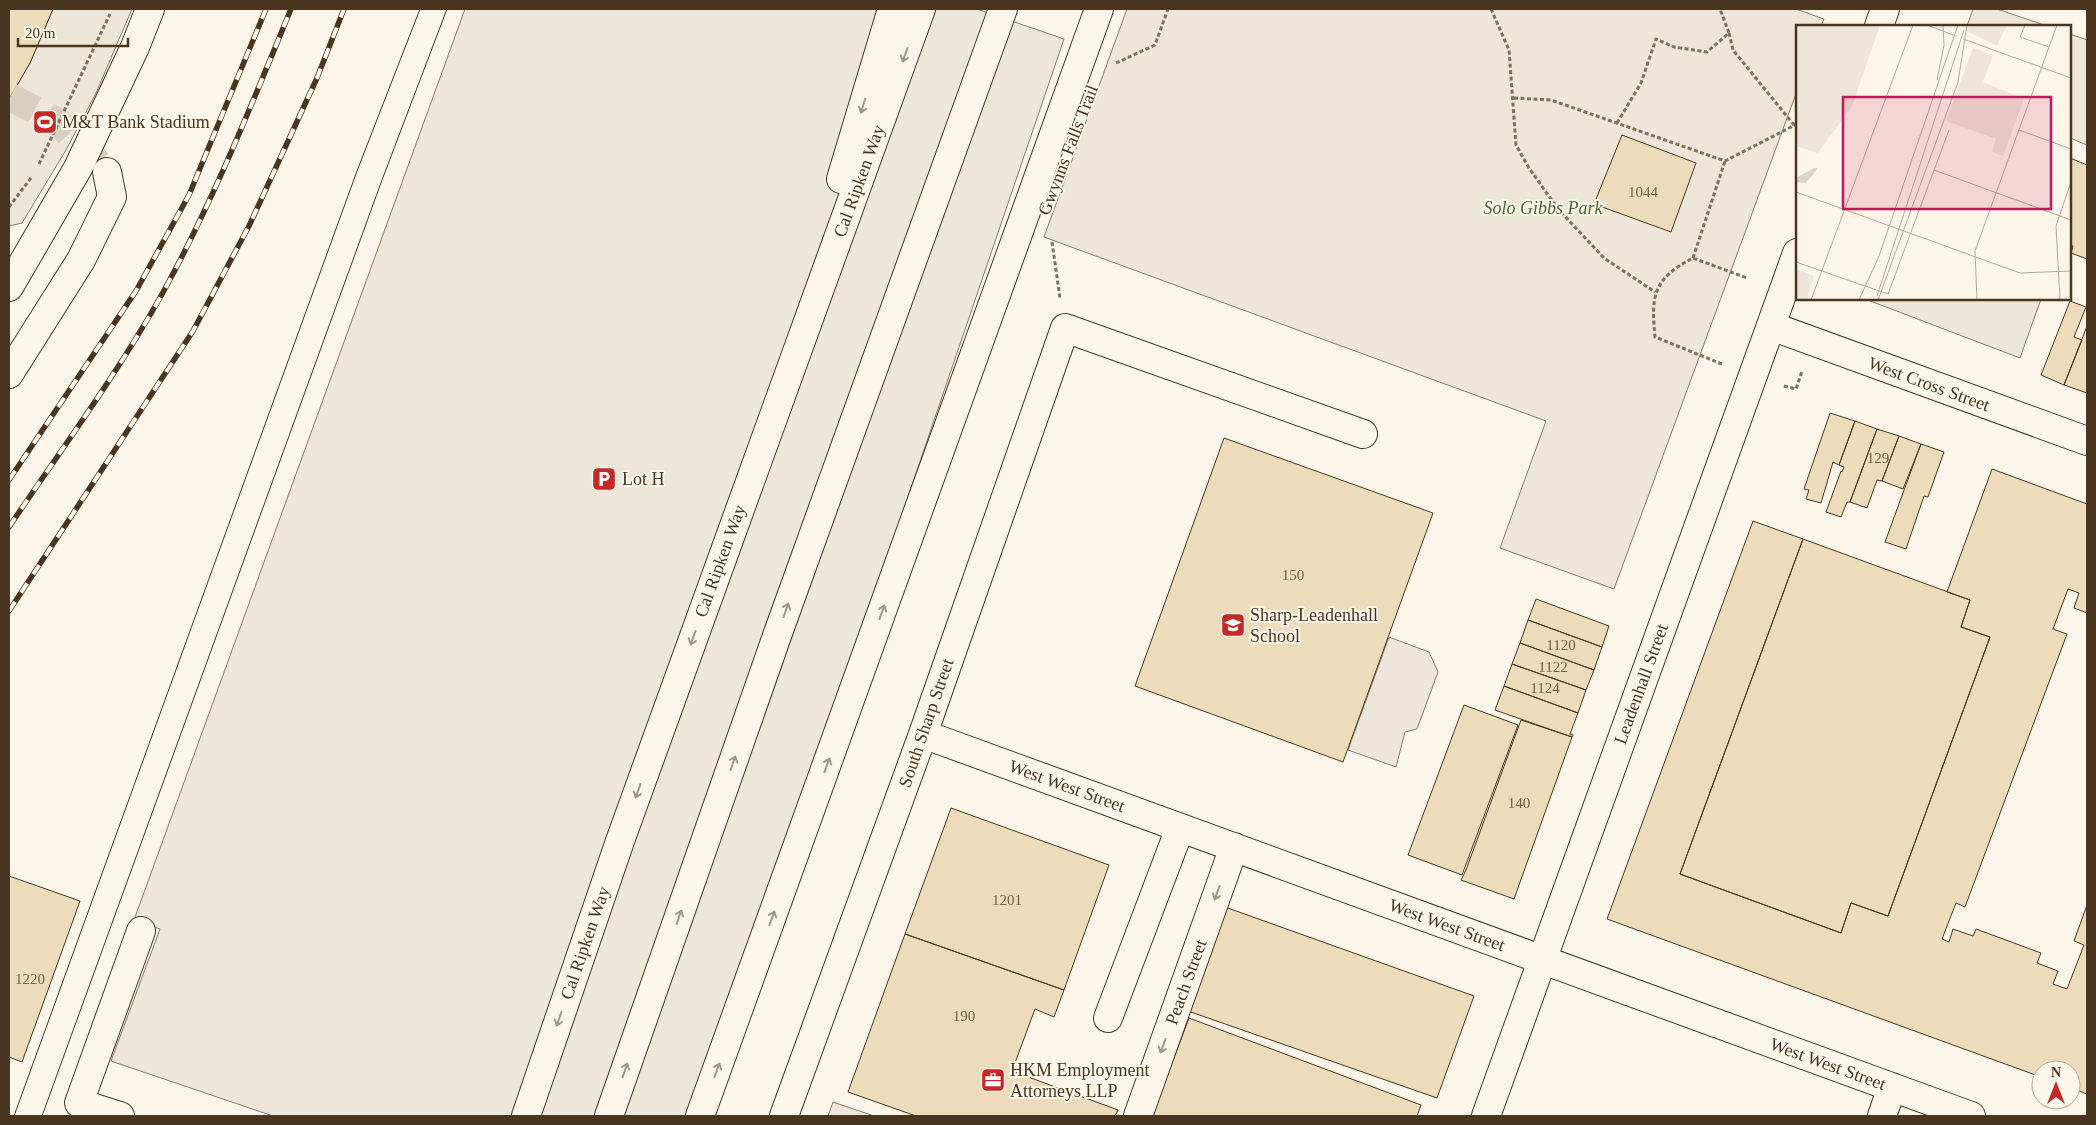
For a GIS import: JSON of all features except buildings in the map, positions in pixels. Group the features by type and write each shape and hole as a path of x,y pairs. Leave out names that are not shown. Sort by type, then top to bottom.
{"main road":[{"path":"9,287 78,168 135,47 150,9"},
{"path":"762,444 892,9"},
{"name":"Cal Ripken Way","path":"526,1116 623,832 921,9"},
{"path":"609,1116 782,624 1003,9"},
{"path":"700,1116 1099,9"},
{"path":"1879,25 1885,9"},
{"path":"9,374 85,252 112,197 107,172"},
{"name":"Leadenhall Street","path":"1486,1116 1796,256"},
{"name":"West Cross Street","path":"1771,326 2087,441"},
{"path":"1065,328 1363,434"},
{"name":"South Sharp Street","path":"784,1116 923,734 1065,328"},
{"name":"West West Street","path":"923,734 1971,1116"},
{"path":"1108,1018 1180,828"},
{"name":"Peach Street","path":"1138,1116 1234,848"},
{"path":"120,1116 77,1110 142,932"},
{"path":"1882,1116 1892,1087"}],"path":[{"path":"39,165 112,9"},
{"name":"Gwynns Falls Trail","path":"1113,70 1116,61 1155,45 1168,9"},
{"path":"1491,9 1509,50 1516,145 1529,168 1558,209 1604,258 1655,292"},
{"path":"1720,9 1733,50 1796,124 1725,161 1693,258 1672,269 1655,292 1653,315 1655,337 1752,376 1796,389 1813,342"},
{"path":"1617,123 1641,84 1656,39 1674,47 1707,52 1728,33"},
{"path":"1514,98 1551,100 1725,161"},
{"path":"9,207 35,174"},
{"name":"Gwynns Falls Trail","path":"1050,234 1065,328"},
{"path":"1693,258 1747,278"}],"green space":[{"name":"Solo Gibbs Park","path":"1127,9 1796,9 1824,19 1821,25 1796,25 1796,94 1614,589 1500,548 1546,421 1044,237"},
{"path":"1389,637 1429,652 1438,672 1417,729 1405,732 1396,767 1348,750"}],"shaded area":[{"name":"M&T Bank Stadium","path":"53,9 132,9 96,93 66,150 22,223 9,226 9,99 30,63"},
{"name":"Lot H","path":"465,9 977,9 1064,39 697,1116 273,1116 111,1061 160,929 134,920"},
{"path":"1973,9 1997,9 2044,25 1967,25"},
{"path":"2071,34 2087,40 2087,145 2071,138"},
{"path":"1868,300 2041,300 2020,358"},
{"path":"833,1102 874,1116 828,1116"}],"tunnel":[{"path":"10,97 58,122 107,172"}],"tram line":[{"path":"14,1116 357,171 420,9"},
{"path":"42,1116 382,180 447,9"}],"railway":[{"path":"9,480 136,291 189,195 266,9"},
{"path":"9,527 107,384 161,296 214,190 291,9"},
{"path":"9,611 193,331 249,226 317,78 344,9"}],"place":[{"name":"M&T Bank Stadium","path":"45,122"},
{"name":"Lot H","path":"604,479"},
{"name":"Sharp-Leadenhall School","path":"1233,625"},
{"name":"HKM Employment Attorneys LLP","path":"993,1080"}]}
